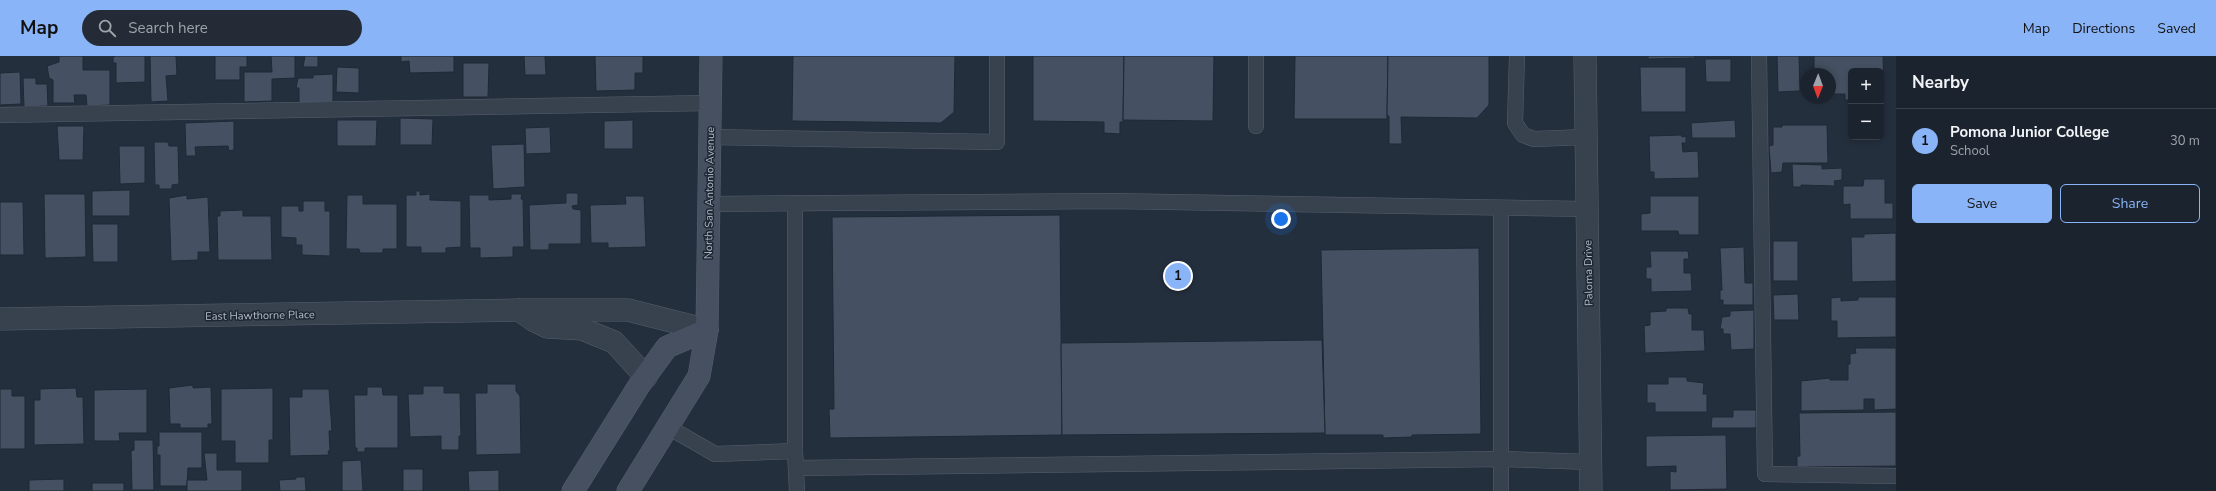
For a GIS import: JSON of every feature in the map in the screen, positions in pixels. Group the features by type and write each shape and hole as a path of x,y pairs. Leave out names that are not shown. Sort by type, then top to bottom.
{"main road":[{"name":"North San Antonio Avenue","path":"628,491 699,376 707,330 711,56"},
{"path":"573,491 667,347 707,330"}],"street":[{"name":"Paloma Drive","path":"1585,56 1591,491"},
{"name":"East Hawthorne Place","path":"0,319 520,310 628,310 707,330"},
{"path":"520,310 533,320 547,327 582,329 614,342 646,377"}],"lane":[{"path":"710,137 997,142 997,56"},
{"path":"1256,56 1256,126"},
{"path":"1517,56 1515,123 1523,135 1534,139 1586,137"},
{"path":"1760,56 1766,474 1896,476"},
{"path":"0,115 710,103"},
{"path":"709,204 1111,201 1587,209"},
{"path":"795,203 795,451 797,491"},
{"path":"1501,208 1501,491"},
{"path":"668,427 715,454 795,451"},
{"path":"796,468 1501,459 1591,462"}],"building":[{"path":"59,56 83,56 83,70 110,70 110,105 87,106 86,95 74,95 75,103 53,103 53,80 49,78 47,66 59,62"},
{"path":"115,56 145,56 145,82 116,83 116,63 113,63 113,58"},
{"path":"150,56 176,56 177,75 166,76 168,101 151,102"},
{"path":"215,56 247,56 247,67 240,67 240,80 215,80"},
{"path":"271,56 295,56 295,78 272,79 272,101 244,102 244,72 272,72"},
{"path":"305,56 318,56 318,67 303,67"},
{"path":"401,56 454,56 454,72 410,73 409,61 401,62"},
{"path":"524,56 545,56 546,75 525,75"},
{"path":"595,56 643,56 643,73 635,73 635,90 596,91"},
{"path":"793,56 955,56 954,112 941,123 792,121"},
{"path":"1033,56 1124,56 1123,122 1120,122 1120,134 1104,133 1104,122 1033,121"},
{"path":"1124,56 1214,56 1213,121 1123,120"},
{"path":"1295,56 1388,56 1387,119 1294,119"},
{"path":"1388,56 1489,56 1489,105 1477,118 1401,117 1402,144 1389,144 1389,116 1387,116"},
{"path":"1648,56 1695,56 1695,58 1648,59"},
{"path":"1777,56 1799,56 1800,91 1778,92"},
{"path":"1814,56 1883,56 1883,68 1848,68 1848,100 1845,100 1845,94 1836,94 1836,68 1814,68"},
{"path":"1705,59 1731,59 1731,82 1706,82"},
{"path":"463,63 489,63 488,97 463,97"},
{"path":"337,67 359,68 359,93 336,92"},
{"path":"1640,67 1686,67 1686,112 1641,112"},
{"path":"20,72 21,104 0,105 0,73"},
{"path":"333,74 333,102 299,103 299,88 296,88 298,78 313,78 313,75"},
{"path":"23,78 36,78 36,84 47,84 48,106 24,107"},
{"path":"400,118 433,119 432,145 400,145"},
{"path":"337,120 377,120 376,146 337,146"},
{"path":"633,120 633,149 604,149 604,121"},
{"path":"1735,120 1736,138 1692,138 1691,123"},
{"path":"234,121 234,150 229,151 228,146 195,147 196,156 186,156 185,123"},
{"path":"1782,125 1827,125 1828,163 1783,163 1782,172 1771,173 1769,146 1773,145 1773,127 1782,127"},
{"path":"57,126 84,126 83,160 59,160"},
{"path":"550,127 551,153 526,154 525,128"},
{"path":"1682,135 1682,137 1686,136 1686,143 1682,143 1683,152 1698,151 1699,178 1654,179 1654,172 1650,172 1649,136"},
{"path":"154,142 168,142 169,146 178,146 179,184 172,185 172,189 159,189 159,185 155,185"},
{"path":"524,144 525,187 493,189 491,145"},
{"path":"119,146 145,146 145,183 120,184"},
{"path":"1792,164 1822,165 1822,169 1842,168 1842,180 1834,181 1835,186 1801,185 1801,187 1793,187"},
{"path":"1864,179 1885,179 1885,203 1893,203 1893,219 1850,219 1850,204 1843,205 1843,186 1863,186"},
{"path":"130,190 130,216 92,216 92,191"},
{"path":"416,191 420,191 420,195 430,194 430,200 461,201 461,247 446,248 446,253 421,253 421,247 406,247 406,195 416,195"},
{"path":"566,193 578,193 578,205 572,206 573,209 581,210 581,244 549,244 549,250 530,250 529,205 566,203"},
{"path":"44,194 85,194 86,257 45,258"},
{"path":"511,194 522,194 524,247 513,247 513,257 480,258 480,248 470,248 469,195 489,195 489,200 511,199"},
{"path":"187,195 187,199 208,197 210,252 198,252 198,260 171,261 169,198"},
{"path":"347,195 363,195 363,204 397,204 397,249 383,249 383,253 360,253 359,249 346,249"},
{"path":"625,196 644,196 646,247 608,248 608,243 591,243 590,205 626,204"},
{"path":"1650,196 1699,196 1699,235 1679,235 1678,231 1641,231 1641,214 1650,213"},
{"path":"303,201 325,201 325,211 330,211 330,256 302,255 302,245 296,245 296,238 281,237 281,206 299,206 299,211 303,211"},
{"path":"0,202 23,202 24,255 0,255"},
{"path":"243,210 243,216 271,216 272,260 218,260 217,216 220,216 220,211"},
{"path":"1060,215 1062,435 830,438 829,409 834,409 832,217"},
{"path":"92,224 118,224 118,262 93,262"},
{"path":"1896,233 1896,281 1852,282 1851,237 1864,237 1864,234"},
{"path":"1773,241 1798,241 1798,281 1773,281"},
{"path":"1744,247 1745,283 1753,283 1753,305 1723,305 1723,300 1720,300 1720,290 1722,290 1720,248"},
{"path":"1479,248 1481,434 1412,435 1412,437 1383,438 1383,435 1325,435 1321,250"},
{"path":"1650,251 1688,251 1689,259 1684,259 1684,273 1691,273 1692,291 1651,292 1651,279 1646,279 1646,267 1651,267"},
{"path":"1798,294 1799,320 1774,320 1773,295"},
{"path":"1841,297 1841,301 1858,300 1858,297 1896,297 1896,337 1837,338 1837,321 1831,321 1831,298"},
{"path":"1666,308 1688,308 1689,314 1692,314 1692,330 1704,330 1705,351 1645,353 1644,326 1650,325 1650,312 1666,311"},
{"path":"1754,310 1754,349 1731,350 1730,334 1723,334 1723,329 1720,329 1722,317 1730,316 1730,311"},
{"path":"1322,340 1325,433 1062,435 1061,343"},
{"path":"1855,348 1896,348 1896,409 1874,410 1874,399 1864,399 1864,410 1801,411 1801,381 1830,378 1830,380 1848,380 1848,364 1850,364 1850,354 1856,353"},
{"path":"1668,377 1687,377 1687,381 1704,383 1703,394 1707,394 1707,412 1655,412 1655,403 1647,403 1647,384 1668,384"},
{"path":"487,384 516,384 516,391 520,396 521,454 476,455 475,393 487,393"},
{"path":"193,385 193,388 211,387 212,424 208,424 208,428 180,428 180,424 170,424 169,388"},
{"path":"423,386 444,386 444,393 460,393 461,436 459,436 459,450 441,450 441,436 410,437 408,394 423,394"},
{"path":"367,387 382,387 383,395 398,395 398,448 365,448 365,452 357,452 357,448 355,448 354,395 367,395"},
{"path":"76,388 77,397 83,397 84,444 34,445 34,400 40,400 40,389"},
{"path":"273,388 273,440 269,440 269,463 235,463 235,441 221,441 221,389"},
{"path":"0,389 12,389 12,396 25,396 25,449 0,449"},
{"path":"147,389 147,433 119,433 120,441 94,441 94,390"},
{"path":"302,389 329,389 332,431 329,431 329,455 290,456 289,397 302,397"},
{"path":"1733,410 1756,410 1756,428 1711,428 1712,417 1733,417"},
{"path":"1896,412 1896,466 1797,467 1797,456 1800,456 1799,413"},
{"path":"159,432 202,432 202,468 188,468 187,486 160,486 160,455 157,455 157,446 159,446"},
{"path":"1726,435 1727,489 1670,490 1670,471 1676,472 1676,466 1646,467 1646,436"},
{"path":"134,440 153,440 154,490 132,490 131,451 134,450"},
{"path":"204,453 217,453 217,470 242,470 242,491 187,491 187,480 207,480"},
{"path":"361,460 363,491 342,491 342,461"},
{"path":"403,469 423,469 423,491 403,491"},
{"path":"499,470 499,491 469,491 468,471"},
{"path":"296,477 305,477 306,491 280,491 279,480 296,479"},
{"path":"64,479 64,491 29,491 29,480"},
{"path":"92,483 124,483 124,491 92,491"}],"place":[{"name":"Pomona Junior College","path":"1178,276"}]}
